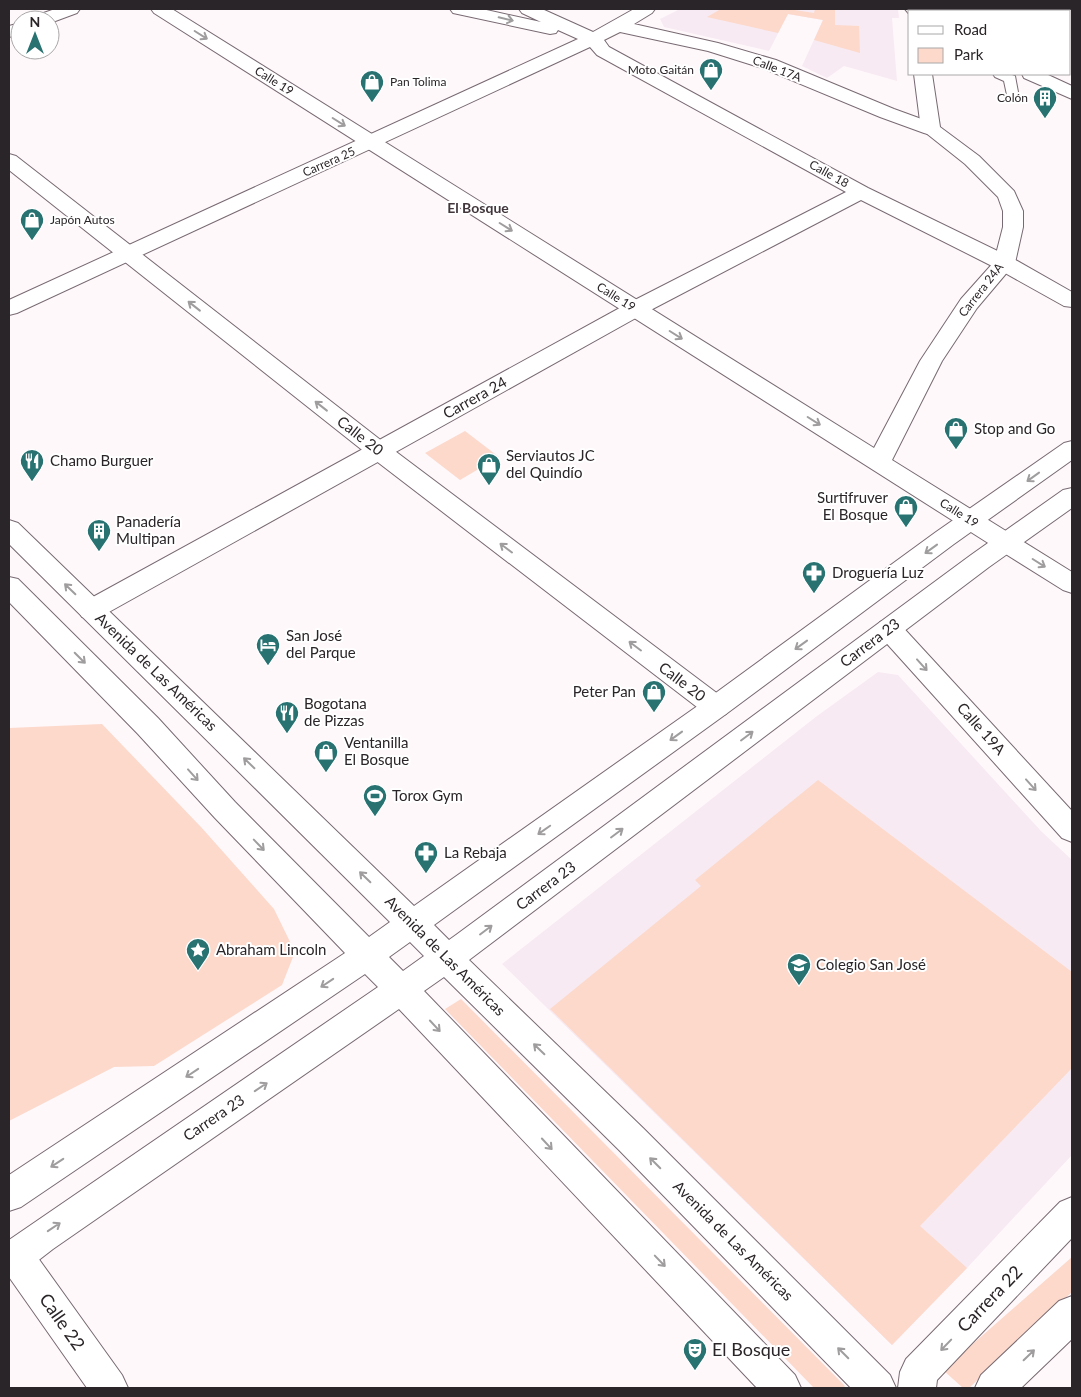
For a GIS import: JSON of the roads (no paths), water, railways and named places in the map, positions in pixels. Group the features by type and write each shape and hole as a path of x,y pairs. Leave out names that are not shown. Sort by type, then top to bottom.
{"street":[{"name":"Calle 19","path":"160,9 1072,584"},
{"name":"Calle 18","path":"459,9 592,39"},
{"name":"Calle 18","path":"528,9 592,39 603,51 861,192 1004,262 1072,301"},
{"name":"Carrera 25","path":"9,308 592,39 646,9"},
{"name":"Calle 17A","path":"618,26 712,47 769,64 887,113 931,129"},
{"path":"923,75 931,129"},
{"path":"1033,75 1072,93"},
{"name":"Carrera 24A","path":"879,462 940,346 969,304 1004,262 1013,227 1013,211 1007,195 972,160 931,129"},
{"name":"Calle 20","path":"9,160 379,451 716,707"},
{"name":"Carrera 24","path":"92,610 635,309 861,192"},
{"path":"9,1195 412,924 716,707 1072,448"},
{"name":"Carrera 23","path":"12,1258 447,959 1005,542 1072,496"},
{"name":"Avenida de Las Américas","path":"9,529 632,1139 877,1388"},
{"path":"9,586 148,726 225,810 402,991 782,1388"},
{"name":"Calle 19A","path":"889,629 1072,830"},
{"name":"Carrera 22","path":"917,1388 919,1372 1072,1214"},
{"path":"1016,1272 1072,1227"},
{"name":"Calle 22","path":"12,1258 109,1388"},
{"path":"994,1388 1072,1314"}],"lane":[{"path":"1001,75 1010,79 1012,92"}],"place":[{"name":"Moto Gaitán","path":"711,91"},
{"name":"Pan Tolima","path":"372,103"},
{"name":"Colón","path":"1045,119"},
{"name":"Japón Autos","path":"32,241"},
{"name":"Stop and Go","path":"956,450"},
{"name":"Chamo Burguer","path":"32,482"},
{"name":"Serviautos JC del Quindío","path":"489,486"},
{"name":"Surtifruver El Bosque","path":"906,528"},
{"name":"Panadería Multipan","path":"99,552"},
{"name":"Droguería Luz","path":"814,594"},
{"name":"San José del Parque","path":"268,666"},
{"name":"Peter Pan","path":"654,713"},
{"name":"Bogotana de Pizzas","path":"287,734"},
{"name":"Ventanilla El Bosque","path":"326,773"},
{"name":"Torox Gym","path":"375,817"},
{"name":"La Rebaja","path":"426,874"},
{"name":"Abraham Lincoln","path":"198,971"},
{"name":"Colegio San José","path":"799,986"},
{"name":"El Bosque","path":"695,1371"}],"district":[{"name":"El Bosque","path":"478,208"}]}
